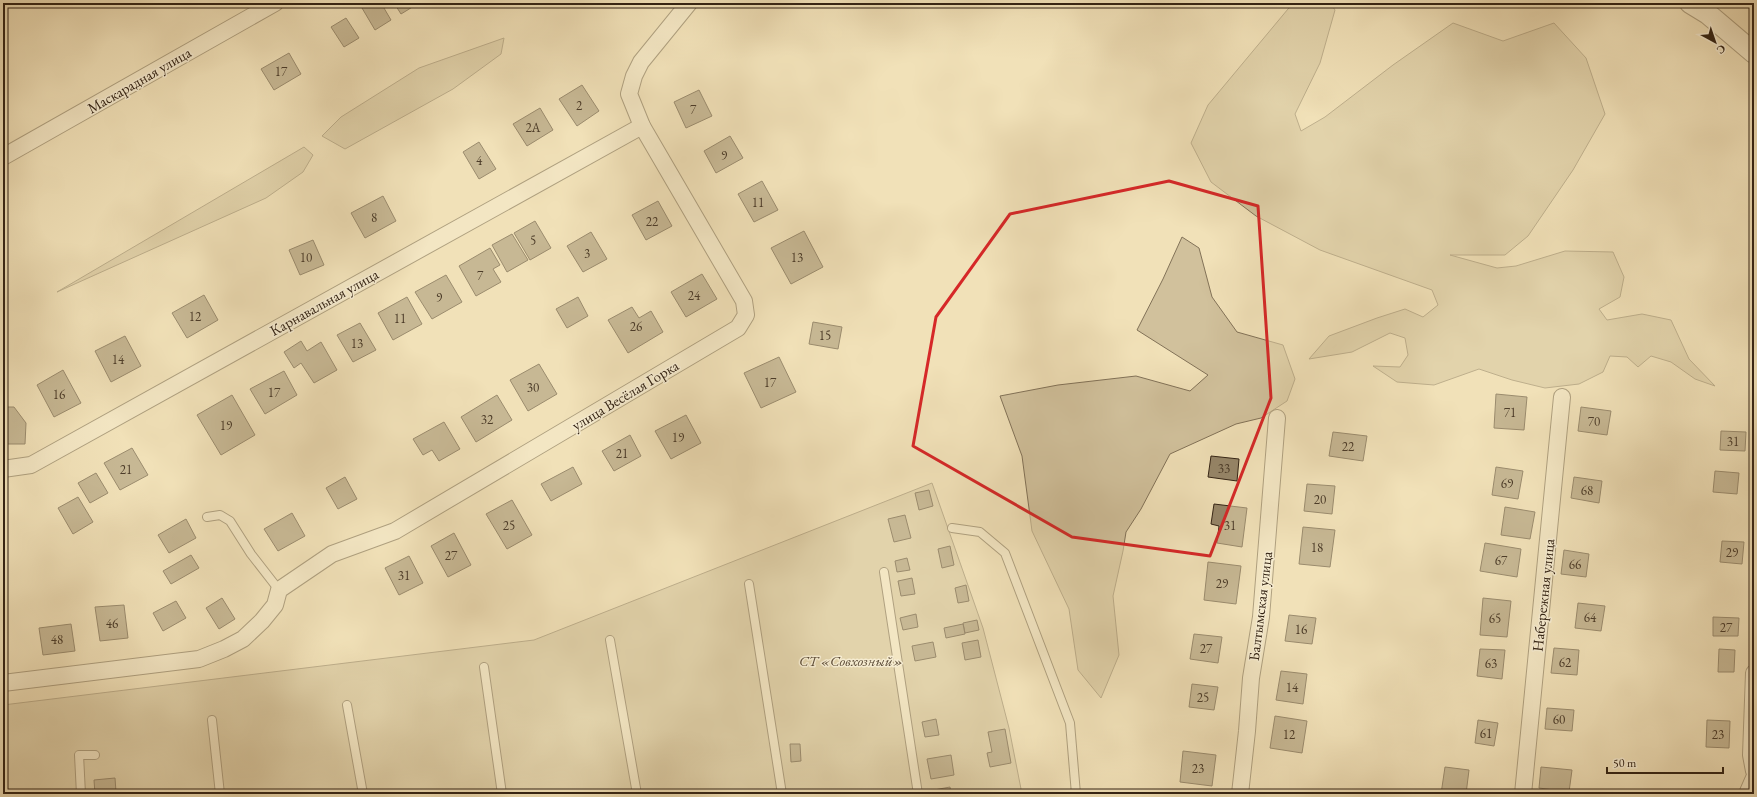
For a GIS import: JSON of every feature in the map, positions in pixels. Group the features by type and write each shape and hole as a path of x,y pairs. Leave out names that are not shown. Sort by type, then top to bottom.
{"street":[{"name":"Маскарадная улица","path":"3,157 275,3"},
{"name":"улица Весёлая Горка","path":"279,590 332,554 394,531 738,328 746,315 744,300 642,126 629,94 634,76 641,62 689,3"},
{"path":"1690,3 1708,14 1754,54"},
{"name":"Карнавальная улица","path":"3,469 31,465 642,126"},
{"name":"Набережная улица","path":"1523,794 1562,397"},
{"name":"Балтымская улица","path":"1240,794 1251,678 1261,617 1277,418"},
{"path":"3,683 199,658 224,649 243,639 262,621 275,605 279,590"},
{"path":"1754,674 1751,755 1754,772"},
{"path":"1747,794 1754,778"}],"lane":[{"path":"207,517 220,515 230,521 251,554 279,590"},
{"path":"952,528 980,532 1005,553 1070,723 1076,794"},
{"path":"884,572 918,794"},
{"path":"749,584 782,794"},
{"path":"610,640 637,794"},
{"path":"484,666 502,794"},
{"path":"347,705 363,794"},
{"path":"212,720 220,794"},
{"path":"82,794 78,755 95,755"}],"highlighted area":[{"path":"1169,181 1258,206 1271,398 1210,556 1072,537 913,446 936,317 1010,214"}],"green space":[{"path":"1293,3 1330,3 1335,10 1320,63 1295,114 1301,131 1325,117 1393,65 1453,23 1503,41 1554,23 1586,58 1605,114 1573,170 1528,236 1505,255 1450,255 1497,268 1516,266 1565,251 1613,252 1624,277 1620,297 1599,309 1607,320 1642,314 1671,320 1689,359 1715,386 1695,379 1671,362 1651,356 1638,367 1627,357 1610,356 1603,372 1579,384 1545,388 1512,380 1479,369 1434,385 1397,382 1373,366 1400,367 1408,355 1405,338 1390,333 1352,352 1309,359 1329,336 1405,309 1423,317 1438,305 1432,290 1320,250 1256,216 1211,182 1191,143 1208,105"},
{"path":"504,38 501,54 453,89 345,149 322,136 341,117 419,68"},
{"path":"304,147 313,155 303,172 266,198 57,292"},
{"path":"1182,237 1199,248 1212,297 1237,332 1283,345 1295,379 1287,401 1261,418 1236,424 1170,454 1141,509 1126,532 1113,596 1119,655 1101,698 1078,670 1069,609 1032,531 1022,456 1000,396 1058,385 1136,376 1190,391 1208,375 1137,330"},
{"name":"СТ «Совхозный»","path":"932,483 983,628 1009,728 1022,794 3,794 3,705 534,640"}],"building":[{"path":"371,3 381,3 391,20 375,30 362,8"},
{"path":"394,3 419,3 401,14"},
{"path":"346,18 359,38 344,47 331,27"},
{"path":"289,53 301,74 274,90 261,69"},
{"path":"582,85 599,111 577,126 559,99"},
{"path":"699,90 712,116 686,128 674,102"},
{"path":"540,108 553,130 527,146 513,124"},
{"path":"730,136 743,158 716,173 704,151"},
{"path":"479,142 496,169 479,179 463,152"},
{"path":"762,181 778,210 754,222 738,194"},
{"path":"383,196 396,221 365,238 351,213"},
{"path":"658,201 672,226 646,240 632,215"},
{"path":"535,221 551,248 530,260 514,233"},
{"path":"804,231 823,267 791,284 771,248"},
{"path":"591,232 607,259 583,272 567,246"},
{"path":"512,234 528,260 507,272 492,245"},
{"path":"313,240 324,265 300,275 289,250"},
{"path":"490,248 500,265 493,269 501,282 476,296 459,266"},
{"path":"702,274 717,299 686,317 671,292"},
{"path":"446,275 462,302 432,319 415,292"},
{"path":"204,295 218,320 187,338 172,313"},
{"path":"407,297 422,324 393,340 378,313"},
{"path":"578,297 588,316 567,328 556,309"},
{"path":"632,307 639,318 651,311 663,332 628,353 608,320"},
{"path":"813,322 842,327 838,349 809,344"},
{"path":"360,323 376,350 353,362 337,335"},
{"path":"125,336 141,366 111,382 95,351"},
{"path":"301,341 307,351 321,342 337,370 314,383 301,363 294,368 284,352"},
{"path":"779,357 796,392 761,408 744,373"},
{"path":"539,364 557,394 528,411 510,380"},
{"path":"63,370 81,403 54,417 37,385"},
{"path":"284,371 297,395 265,414 250,389"},
{"path":"1496,394 1527,397 1524,430 1494,428"},
{"path":"232,395 255,435 221,455 197,415"},
{"path":"497,395 512,420 476,442 461,417"},
{"path":"3,407 14,407 26,423 25,444 3,444"},
{"path":"1581,407 1611,411 1607,435 1578,431"},
{"path":"686,415 701,443 671,459 655,431"},
{"path":"444,422 460,449 439,461 432,450 423,455 413,439"},
{"path":"1721,431 1746,432 1745,451 1720,450"},
{"path":"1333,432 1367,436 1363,461 1329,456"},
{"path":"630,435 641,456 614,471 602,451"},
{"path":"132,448 148,475 120,490 104,463"},
{"path":"1211,456 1239,459 1237,481 1208,477"},
{"path":"573,467 582,484 551,501 541,484"},
{"path":"1496,467 1523,471 1518,499 1492,495"},
{"path":"1715,471 1739,473 1737,494 1713,492"},
{"path":"96,473 108,493 90,503 78,483"},
{"path":"345,477 357,499 338,509 326,488"},
{"path":"1574,477 1602,481 1599,503 1571,498"},
{"path":"1307,484 1335,486 1332,514 1304,511"},
{"path":"929,490 933,506 919,510 915,493"},
{"path":"78,497 93,522 73,534 58,508"},
{"path":"512,500 532,535 507,549 486,514"},
{"path":"1214,504 1247,508 1242,547 1217,543 1219,526 1211,524"},
{"path":"1505,507 1535,512 1530,539 1501,535"},
{"path":"292,513 305,536 278,551 264,529"},
{"path":"905,515 911,538 894,542 888,519"},
{"path":"186,519 196,538 169,553 158,535"},
{"path":"1303,527 1335,530 1330,567 1299,564"},
{"path":"454,533 471,565 448,577 431,546"},
{"path":"1722,541 1744,542 1742,564 1720,562"},
{"path":"1485,543 1521,549 1517,577 1480,571"},
{"path":"950,546 954,565 942,568 938,549"},
{"path":"1564,550 1589,554 1586,577 1561,574"},
{"path":"191,555 199,568 171,584 163,571"},
{"path":"409,556 423,583 399,595 385,568"},
{"path":"907,558 910,570 897,572 895,561"},
{"path":"1208,562 1241,566 1236,604 1204,600"},
{"path":"912,578 915,594 901,596 898,581"},
{"path":"966,585 969,601 958,603 955,588"},
{"path":"222,598 235,619 219,629 206,608"},
{"path":"1483,598 1511,601 1507,637 1480,635"},
{"path":"176,601 186,618 163,631 153,613"},
{"path":"1578,603 1605,606 1601,631 1575,628"},
{"path":"124,605 128,638 100,641 95,607"},
{"path":"916,614 918,627 903,630 900,618"},
{"path":"1289,615 1316,618 1312,644 1285,641"},
{"path":"1713,617 1739,618 1738,636 1713,636"},
{"path":"977,620 979,630 965,633 963,623"},
{"path":"71,624 75,651 43,655 39,628"},
{"path":"963,624 965,634 946,638 944,628"},
{"path":"1194,634 1222,637 1218,663 1190,659"},
{"path":"978,640 981,657 965,660 962,643"},
{"path":"933,642 936,657 915,661 912,646"},
{"path":"1554,648 1579,650 1577,675 1551,673"},
{"path":"1480,649 1505,650 1502,679 1477,676"},
{"path":"1719,649 1735,650 1734,672 1718,672"},
{"path":"1281,671 1307,674 1303,704 1276,700"},
{"path":"1192,684 1218,687 1214,710 1189,707"},
{"path":"1547,708 1574,710 1572,731 1545,729"},
{"path":"1275,716 1307,721 1302,753 1270,748"},
{"path":"936,719 939,735 925,737 922,722"},
{"path":"1478,720 1498,723 1494,746 1475,743"},
{"path":"1707,720 1730,721 1729,748 1706,747"},
{"path":"1005,729 1011,763 990,767 987,753 992,752 988,732"},
{"path":"790,744 800,744 801,761 791,762"},
{"path":"1183,751 1216,755 1212,786 1180,782"},
{"path":"951,755 954,775 931,779 927,759"},
{"path":"1445,767 1469,770 1466,794 1441,794"},
{"path":"1541,767 1572,770 1569,792 1539,788"},
{"path":"115,778 116,792 95,794 94,780"},
{"path":"950,787 951,794 934,794 934,790"}]}
